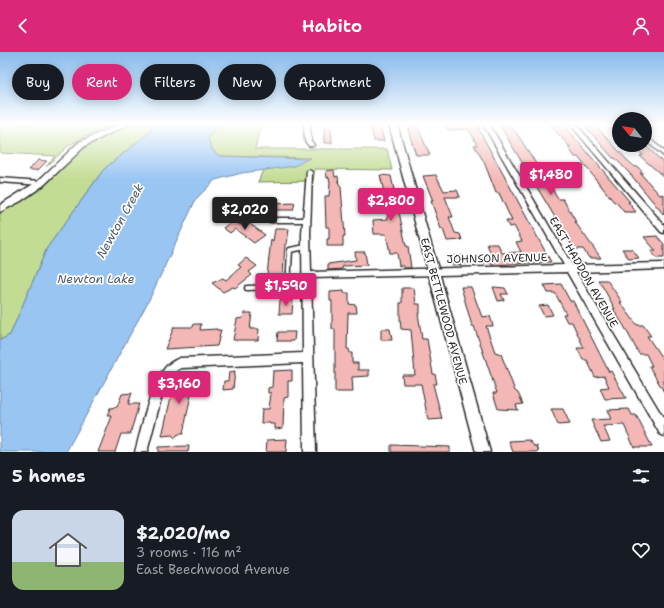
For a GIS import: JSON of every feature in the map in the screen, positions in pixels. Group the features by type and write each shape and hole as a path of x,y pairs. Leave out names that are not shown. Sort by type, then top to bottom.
{"street":[{"path":"0,209 41,183 75,149 85,143"},
{"name":"EAST BETTLEWOOD AVENUE","path":"398,143 483,452"},
{"name":"EAST HADDON AVENUE","path":"497,143 568,268 664,430"},
{"path":"589,143 664,230"},
{"path":"652,143 664,154"},
{"path":"309,172 306,247 310,452"},
{"path":"0,180 41,183"},
{"name":"JOHNSON AVENUE","path":"307,275 664,266"},
{"path":"141,452 158,389 169,370 180,364 308,358"}],"lane":[{"path":"271,220 307,220"},
{"path":"288,286 290,250 294,248 306,247"},
{"path":"247,288 307,286"}],"green space":[{"path":"0,143 74,143 67,147 46,167 55,156 0,153"},
{"path":"90,143 137,143 104,169 47,248 10,335 0,340 0,209 18,199 71,153"},
{"path":"209,143 257,143 255,149 387,149 392,170 315,169 313,181 258,182 263,170 311,158 219,156 213,151"}],"water":[{"name":"Newton Lake","path":"137,143 209,143 213,151 219,156 307,159 295,166 242,173 215,180 196,199 149,300 66,452 0,452 0,340 10,335 47,248 104,169"}],"building":[{"path":"412,143 424,143 430,155 416,155"},
{"path":"476,143 486,143 551,262 492,265 491,263 479,263 476,258 486,257 484,254 491,254 487,244 498,244 502,253 521,252 516,242 522,241 514,226 509,227 506,221 512,221 499,193 496,193 484,162 474,145 477,145"},
{"path":"510,143 523,143 540,170 542,170 558,199 563,199 575,222 601,258 589,258 583,249 574,249"},
{"path":"566,143 579,143 630,202 628,202 636,212 624,212 616,202 614,202 578,157 575,157 568,147 570,147"},
{"path":"600,143 611,143 612,152 620,152 635,167 638,167 643,173 640,173 660,195 664,194 664,215 631,175 615,158 613,158"},
{"path":"640,152 652,152 664,163 664,177 640,156 643,155"},
{"path":"38,160 47,161 38,170 29,170"},
{"path":"334,170 335,177 338,176 339,185 341,187 345,236 343,236 343,246 327,246 327,239 329,239 329,227 326,227 325,196 329,196 330,183 329,177 327,178 326,171"},
{"path":"380,175 391,176 394,190 392,190 395,202 397,202 406,246 408,246 411,268 399,266 397,253 390,253 386,234 374,234 373,220 388,219 387,208 379,208 377,200 364,200 364,192 384,192"},
{"path":"436,175 444,191 457,190 460,197 445,197 453,217 449,217 455,233 460,234 462,240 447,241 443,229 441,229 431,201 433,201 423,176"},
{"path":"295,203 293,210 272,210 273,204"},
{"path":"234,220 240,225 246,221 265,235 254,243 235,229 230,233 223,228"},
{"path":"275,229 289,229 287,244 285,244 283,275 267,275 271,239 273,241"},
{"path":"657,236 664,244 664,258 656,258 651,251 656,251 644,237"},
{"path":"622,249 632,249 639,258 629,259"},
{"path":"355,252 365,252 367,265 343,266 342,269 328,270 328,264 356,260"},
{"path":"449,256 463,256 466,264 452,265"},
{"path":"246,258 257,266 249,272 252,275 235,288 233,287 223,292 212,283 223,278 226,280 241,267 238,265"},
{"path":"598,280 607,280 622,302 620,302 637,325 643,325 651,336 647,336 664,361 664,392 649,366 652,366 646,354 639,354"},
{"path":"561,284 570,301 573,301 609,372 611,371 626,398 605,399 600,388 609,387 604,376 595,377 587,360 583,360 577,348 584,348 572,322 567,322 563,314 566,314 555,293 548,293 544,285"},
{"path":"461,287 471,287 482,317 490,316 493,326 486,326 495,352 501,354 515,391 518,393 523,404 516,405 518,410 498,409 493,393 497,393 474,326 472,326"},
{"path":"493,287 505,288 508,294 501,294 504,300 498,301"},
{"path":"402,288 414,288 416,304 420,304 420,313 418,313 422,339 427,339 433,374 435,374 437,384 433,384 442,419 428,420 421,384 403,384 402,375 415,375 411,330 401,329 400,303 402,303"},
{"path":"344,291 344,293 349,293 349,304 356,305 357,313 348,313 347,349 349,349 350,353 352,353 352,363 358,363 358,370 369,370 369,376 352,377 353,392 335,392 335,329 332,329 332,301 330,301 330,292"},
{"path":"280,300 293,300 292,314 279,314"},
{"path":"548,305 553,315 544,316 539,306"},
{"path":"244,313 252,313 250,329 259,329 258,340 233,340 237,319 243,318"},
{"path":"194,324 201,324 200,330 221,330 217,346 165,349 174,327 193,327"},
{"path":"381,329 390,329 392,340 381,340"},
{"path":"278,332 295,332 294,341 277,341"},
{"path":"292,370 292,381 288,381 288,397 284,398 283,428 275,429 275,424 261,423 262,409 269,409 271,393 268,393 268,388 272,387 273,371"},
{"path":"235,371 233,389 223,390 224,381 228,381 229,372"},
{"path":"189,373 190,375 195,375 183,434 178,434 175,438 172,435 162,436 176,375"},
{"path":"132,393 128,404 139,404 130,434 121,434 115,452 98,452 112,416 107,416 110,408 117,407 122,394"},
{"path":"551,409 563,409 570,424 558,425"},
{"path":"629,409 632,415 636,415 652,447 634,447 624,425 603,426 610,441 601,442 591,420 611,419 607,410"},
{"path":"287,439 286,452 266,452 267,440"},
{"path":"529,440 534,446 537,446 539,452 513,452 509,441"},
{"path":"391,445 450,447 450,452 391,452"},
{"path":"189,446 188,452 158,452 158,447"}],"water label":[{"name":"Newton Creek","path":"120,221"}]}
